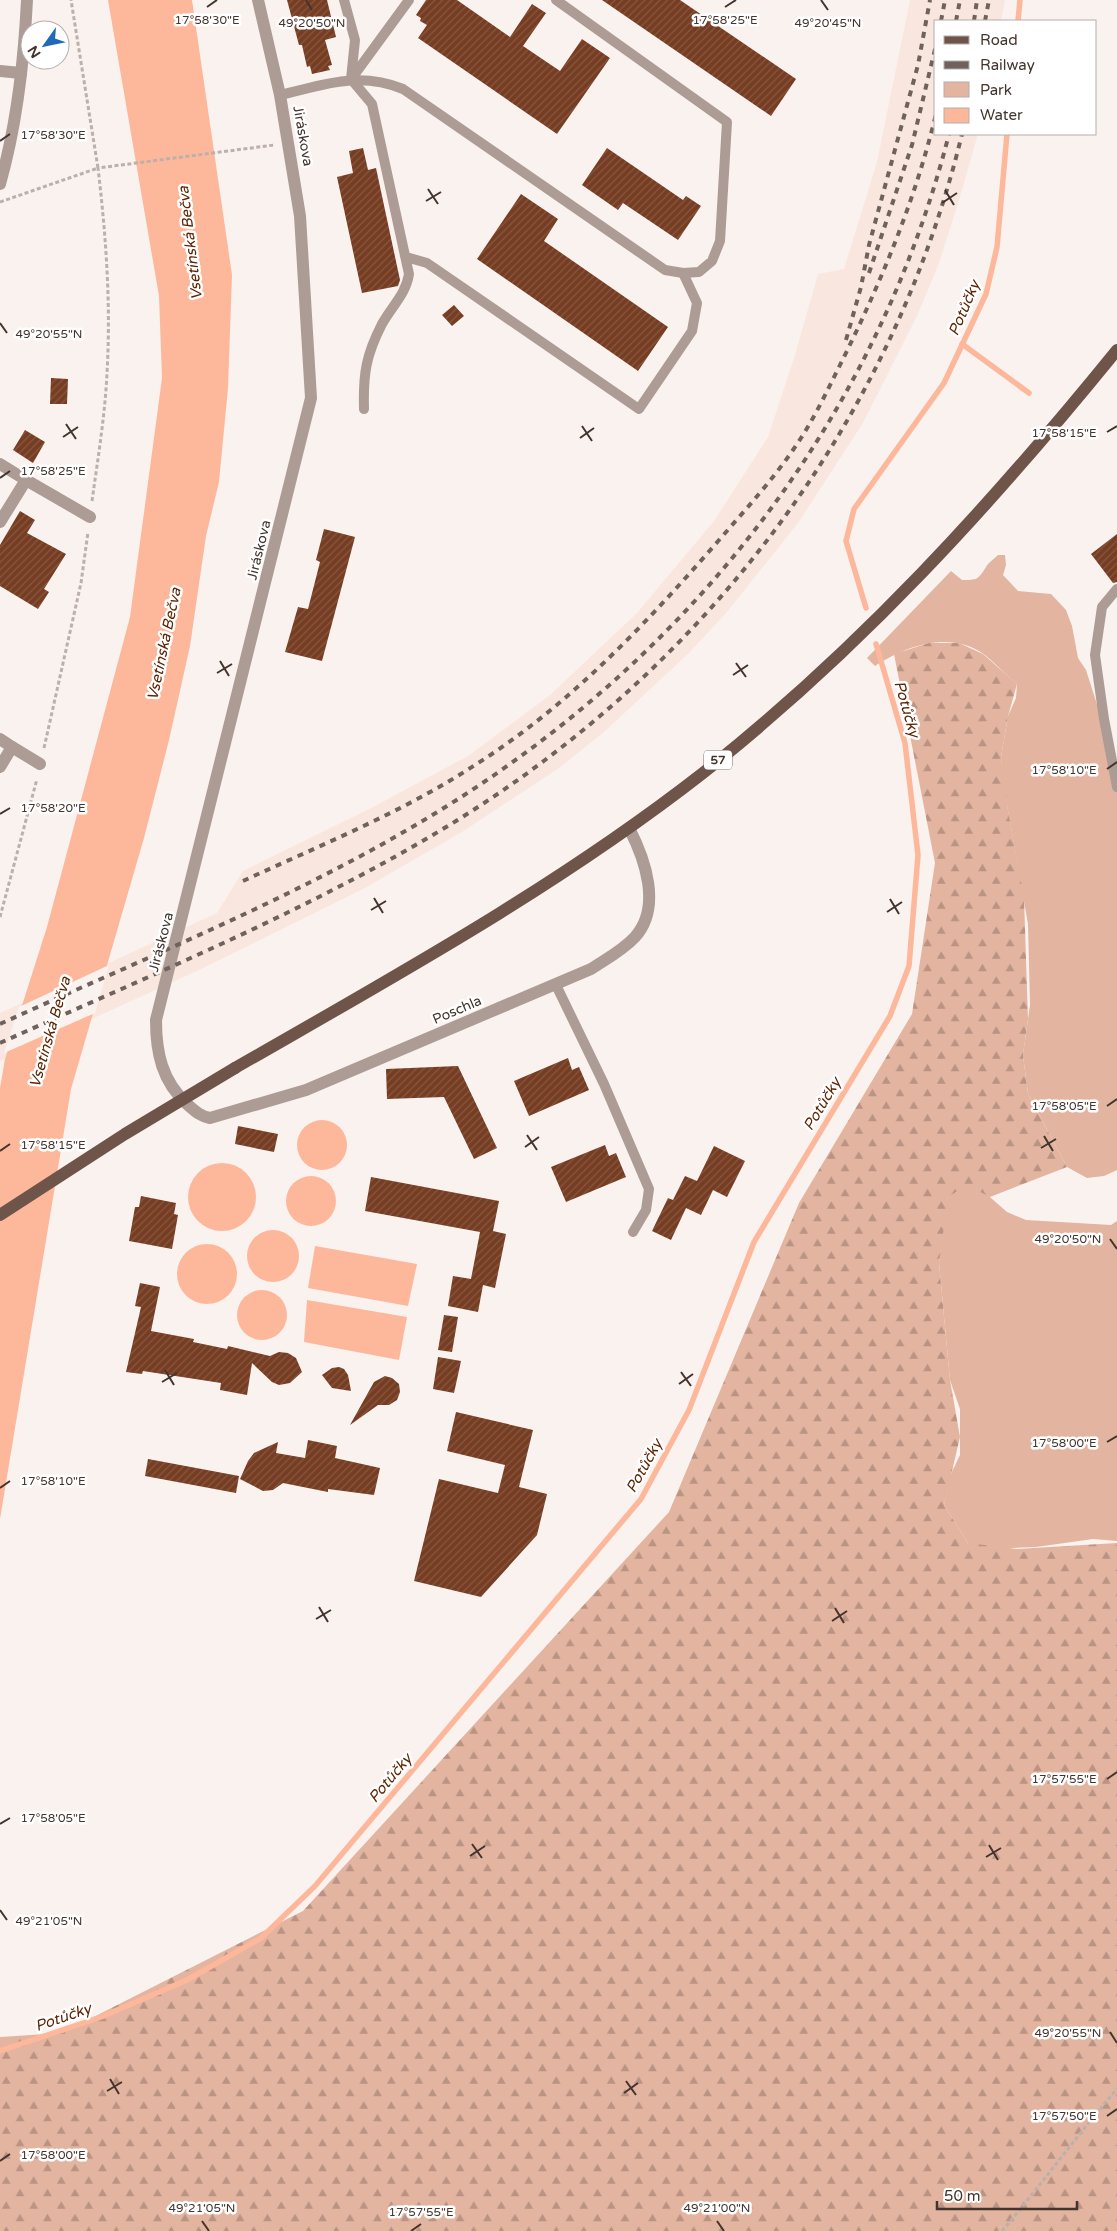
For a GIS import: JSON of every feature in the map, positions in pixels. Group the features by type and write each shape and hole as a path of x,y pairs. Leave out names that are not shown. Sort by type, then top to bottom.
{"main road":[{"name":"57","path":"0,1215 125,1134 529,895 629,828 703,773 769,718 860,636 921,576 993,497 1117,350"}],"street":[{"path":"0,184 10,150 21,73 27,0"},
{"name":"Jiráskova","path":"178,1096 164,1075 158,1057 156,1020 311,398 300,216 280,95 258,0"},
{"path":"0,71 21,73"},
{"path":"0,464 90,517"},
{"path":"0,522 26,480"},
{"path":"0,739 40,764"},
{"path":"0,767 12,747"},
{"name":"Poschla","path":"178,1096 200,1116 210,1118 298,1093 591,969 617,953 636,936 644,922 648,901 647,879 641,851 629,828"}],"lane":[{"path":"344,0 355,40 351,79 372,104 409,274 407,286 383,322 368,356 363,379 364,409"},
{"path":"351,79 409,0"},
{"path":"280,95 351,79 384,82 402,89 665,270 683,273 699,272 712,261 720,241 727,122 556,0"},
{"path":"406,257 427,263 639,409 692,331 697,303 683,273"},
{"path":"1117,589 1102,607 1095,655 1104,719 1117,787"},
{"path":"556,984 604,1084 649,1188 646,1210 633,1232"}],"path":[{"path":"0,917 40,764 79,593 107,372 108,290 104,222 98,168 71,0"},
{"path":"0,202 98,168 241,151 289,143"},
{"path":"1002,2231 1035,2192 1084,2126 1117,2088"}],"shaded area":[{"path":"910,0 1005,0 1001,20 934,20 934,135 978,135 938,266 916,318 863,423 798,523 727,612 688,654 604,732 559,768 462,832 363,889 199,970 0,1061 0,1013 217,913 243,871 373,807 468,756 550,695 637,613 714,521 768,437 795,355 818,274 844,269 877,162"}],"green space":[{"path":"998,555 1005,555 1006,565 1003,575 1018,591 1051,594 1066,610 1072,626 1078,658 1086,670 1110,745 1117,788 1117,1170 1104,1176 1087,1178 1067,1167 1028,1094 1023,1055 1030,1005 1028,924 1004,788 1001,757 1008,716 1016,698 1017,684 985,655 972,647 958,643 929,643 901,652 875,666 867,658 951,571 962,580 974,579 979,577 988,564"},
{"path":"929,643 959,643 983,654 1017,684 1008,716 1001,757 1008,810 1024,898 1028,1019 1023,1055 1028,1094 1067,1167 990,1197 967,1185 948,1197 939,1263 950,1380 960,1437 944,1505 968,1543 1017,1549 1117,1543 1117,2231 0,2231 0,2037 62,2033 303,1911 669,1512 799,1203 912,1014 935,863 894,654"},
{"path":"975,1184 1007,1212 1026,1220 1111,1225 1117,1221 1117,1541 1093,1539 1036,1547 985,1549 968,1543 944,1505 950,1476 960,1455 960,1409 950,1380 939,1263 945,1207 948,1197 957,1186"}],"water":[{"name":"Vsetínská Bečva","path":"108,0 192,0 232,275 228,388 219,482 206,536 190,646 169,740 144,838 71,1089 0,1519 0,1088 5,1059 47,927 130,617 162,378 159,296"},
{"path":"322,1120 331,1122 342,1131 347,1145 345,1154 336,1165 322,1170 313,1168 302,1159 297,1145 299,1136 308,1125"},
{"path":"222,1163 235,1165 246,1173 254,1184 256,1197 254,1210 246,1221 235,1229 222,1231 209,1229 198,1221 190,1210 188,1197 190,1184 198,1173 209,1165"},
{"path":"306,1176 316,1176 329,1183 336,1196 336,1206 329,1219 316,1226 306,1226 297,1222 290,1215 286,1206 286,1196 290,1187 297,1180"},
{"path":"268,1230 278,1230 292,1237 299,1251 299,1261 292,1275 278,1282 268,1282 258,1278 251,1271 247,1261 247,1251 251,1241 258,1234"},
{"path":"207,1244 224,1249 232,1257 237,1274 232,1291 224,1299 207,1304 190,1299 182,1291 177,1274 182,1257 190,1249"},
{"path":"315,1246 417,1264 408,1306 308,1288"},
{"path":"262,1290 272,1292 280,1297 285,1305 287,1315 285,1325 280,1333 272,1338 262,1340 252,1338 244,1333 239,1325 237,1315 239,1305 244,1297 252,1292"},
{"path":"307,1300 407,1317 399,1360 304,1342"}],"pier":[{"path":"109,965 95,1013 4,1053 19,1007"}],"building":[{"path":"287,0 327,0 336,37 325,40 332,65 328,66 330,70 312,74 310,66 307,67 302,45 299,45"},
{"path":"426,0 457,0 510,37 532,4 546,13 523,46 560,71 582,39 610,58 557,134 418,38 427,25 420,21 421,18 416,15"},
{"path":"602,0 680,0 796,79 771,116"},
{"path":"363,148 368,170 376,168 400,280 398,286 362,293 337,177 353,173 349,151"},
{"path":"607,148 683,200 686,196 701,206 678,240 623,203 618,210 582,185"},
{"path":"521,194 558,219 544,241 668,327 638,371 477,259"},
{"path":"454,305 464,316 452,326 442,315"},
{"path":"51,378 68,379 67,404 50,404"},
{"path":"25,430 45,442 33,463 13,450"},
{"path":"20,511 35,520 27,533 66,554 44,589 49,592 38,609 0,586 0,545"},
{"path":"324,529 355,537 322,661 285,652 298,607 308,609 320,562 316,560"},
{"path":"1117,534 1117,582 1113,583 1091,554"},
{"path":"568,1058 572,1070 579,1067 589,1090 529,1116 514,1081"},
{"path":"458,1066 497,1148 474,1159 444,1097 387,1099 386,1069"},
{"path":"238,1126 278,1134 274,1152 235,1144"},
{"path":"605,1145 609,1156 616,1153 626,1177 566,1202 551,1167"},
{"path":"714,1146 745,1161 727,1197 713,1190 701,1215 686,1208 671,1240 652,1231 668,1198 673,1200 685,1176 697,1181"},
{"path":"371,1177 499,1201 493,1231 506,1234 495,1288 483,1285 478,1312 448,1306 453,1276 471,1279 480,1232 365,1211"},
{"path":"141,1196 176,1203 174,1214 178,1215 172,1249 129,1241 135,1207 139,1207"},
{"path":"140,1283 160,1287 151,1331 194,1339 193,1342 227,1349 228,1346 270,1356 279,1352 288,1353 296,1358 302,1372 290,1383 279,1385 272,1382 252,1363 247,1395 220,1390 221,1383 143,1371 142,1374 126,1372 141,1307 135,1306"},
{"path":"444,1315 458,1317 452,1352 438,1350"},
{"path":"438,1357 461,1361 454,1393 433,1389"},
{"path":"339,1367 344,1369 348,1375 351,1391 332,1388 322,1375 332,1368"},
{"path":"385,1376 392,1378 399,1384 400,1392 397,1400 389,1405 378,1405 350,1425 374,1382"},
{"path":"456,1412 533,1430 519,1487 547,1494 537,1535 481,1597 414,1581 439,1479 498,1493 505,1465 447,1451"},
{"path":"308,1440 337,1446 335,1458 380,1468 374,1495 328,1489 328,1492 283,1483 273,1490 263,1491 240,1479 254,1453 278,1442 276,1453 305,1458"},
{"path":"148,1459 239,1476 236,1493 145,1476"}],"waterway":[{"name":"Potůčky","path":"1018,20 1020,0"},
{"name":"Potůčky","path":"866,608 846,541 854,509 944,383 986,294 997,247 1007,135"},
{"path":"962,344 1029,393"},
{"name":"Potůčky","path":"0,2051 101,2017 187,1980 261,1938 315,1886 641,1499 689,1410 754,1242 890,1016 909,966 918,855 905,743 876,644"}],"railway":[{"path":"846,340 861,287 869,245 918,65 930,0"},
{"path":"941,20 945,0"},
{"path":"956,20 960,0"},
{"path":"974,20 977,0"},
{"path":"985,20 989,0"},
{"path":"869,273 912,145 934,53"},
{"path":"243,881 391,813 475,765 541,718 572,692 602,665 659,607 770,480 801,438 818,410 856,331 896,240 918,178 934,122"},
{"path":"0,1024 227,922 394,838 447,806 537,745 620,676 695,600 764,518 824,430 875,337 917,238 949,135"},
{"path":"0,1043 232,939 289,912 402,853 456,821 547,759 631,688 708,611 777,527 837,437 889,341 930,240 962,135"}]}
